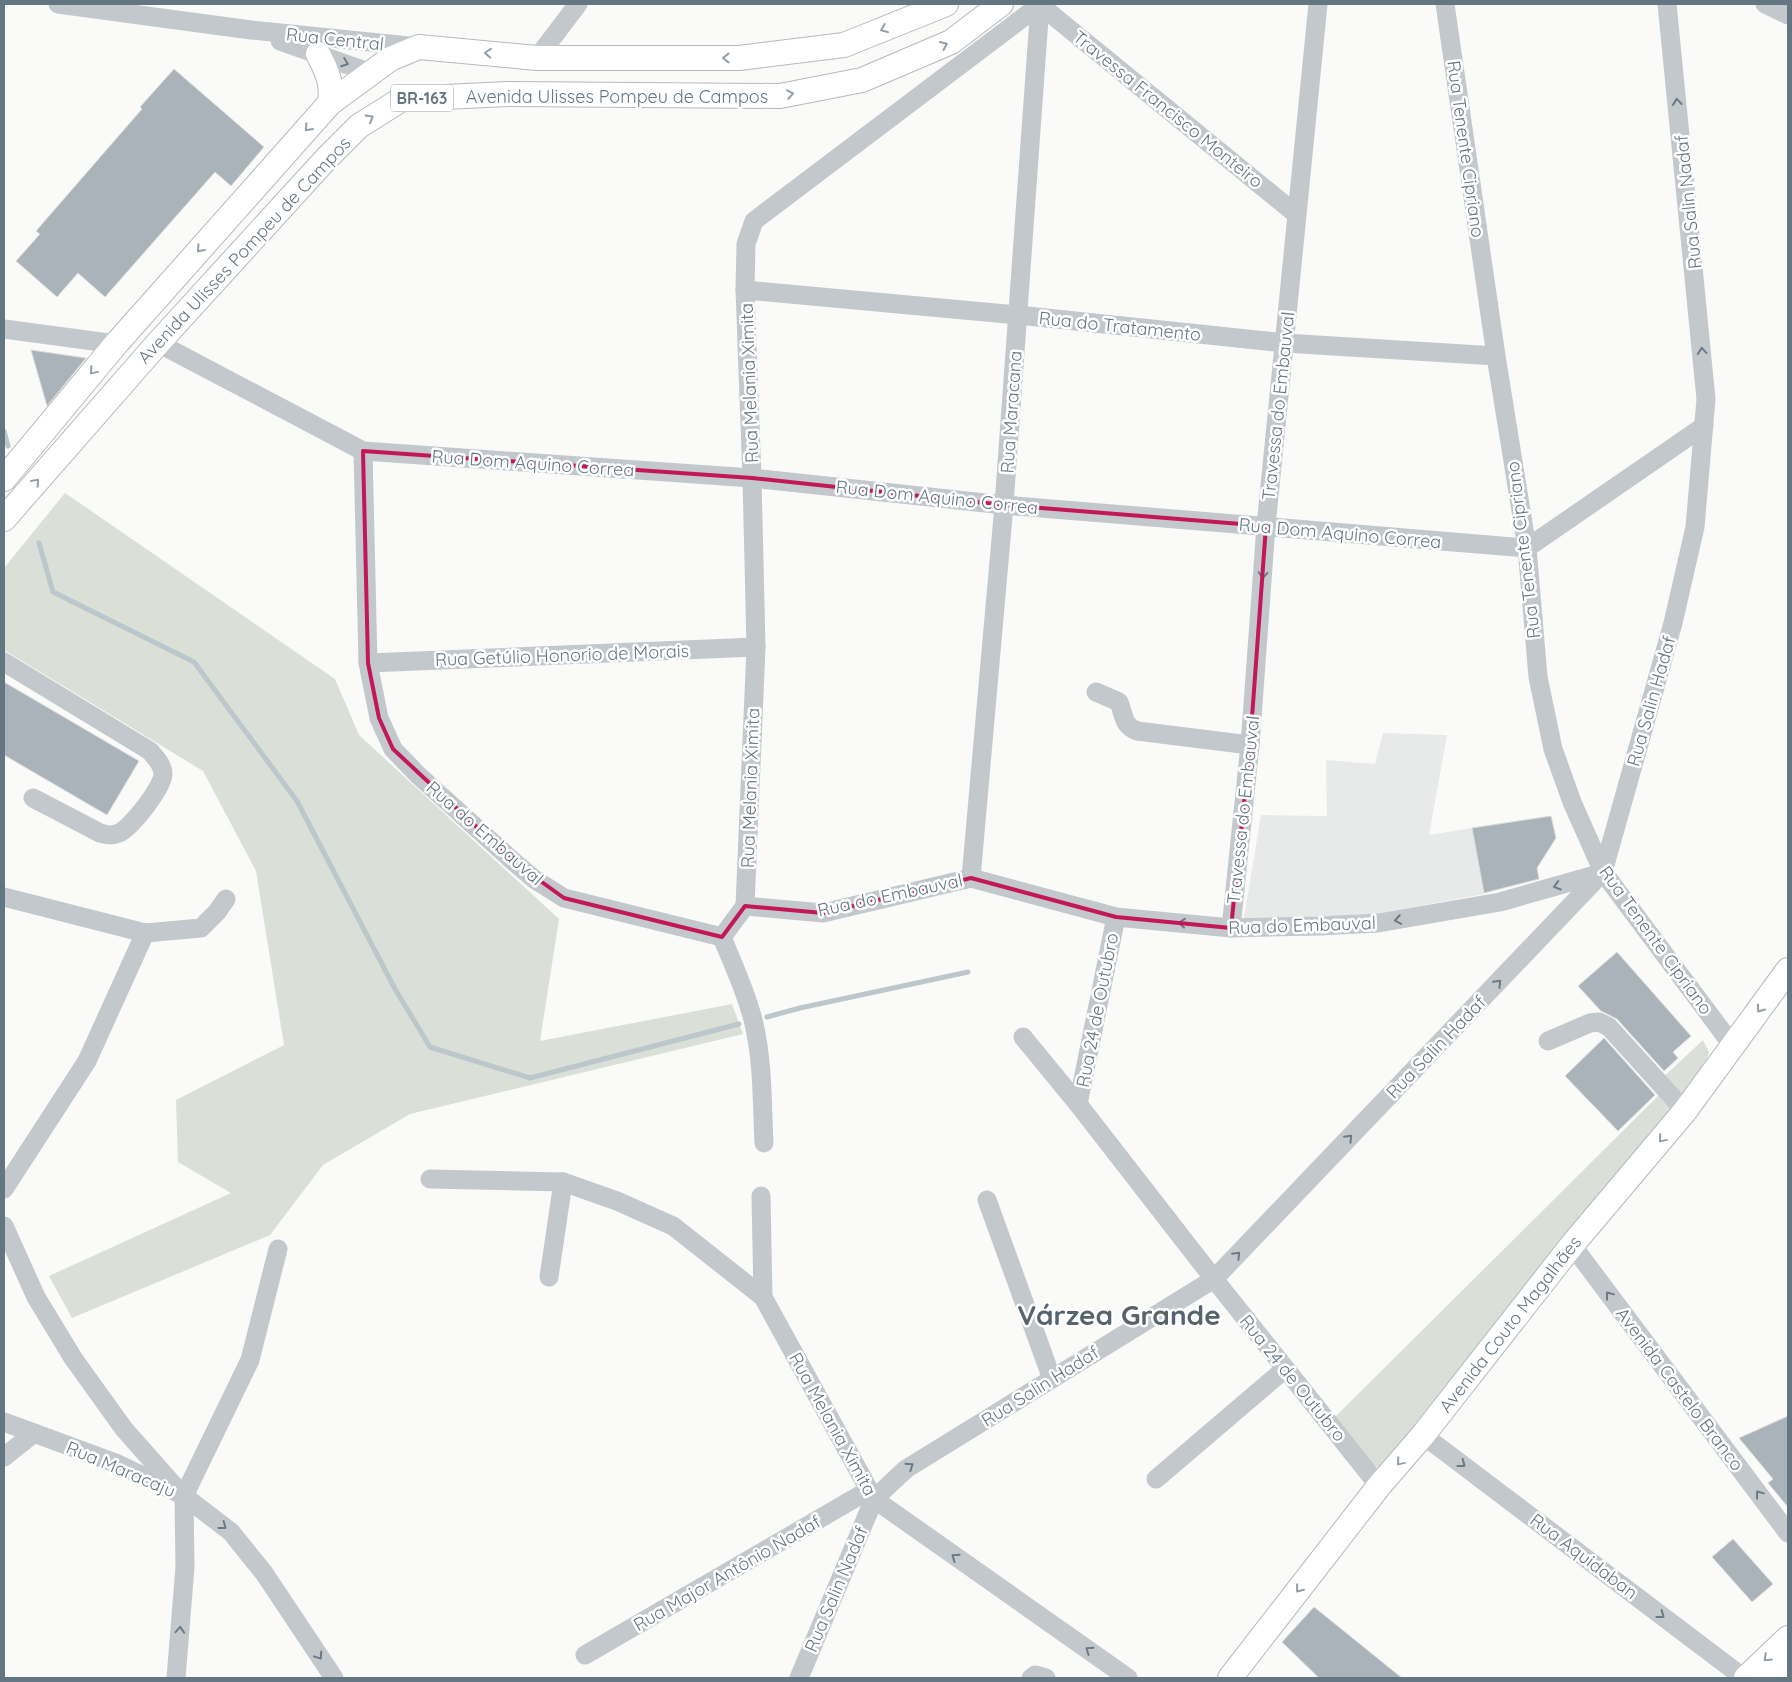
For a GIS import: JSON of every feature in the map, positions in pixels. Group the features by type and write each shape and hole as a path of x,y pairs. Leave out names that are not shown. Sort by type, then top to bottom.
{"main road":[{"name":"Avenida Ulisses Pompeu de Campos","path":"4,480 116,344 330,104 390,59 418,47 537,58 739,58 844,45 946,4"},
{"name":"Avenida Ulisses Pompeu de Campos","path":"4,519 158,343 359,126 402,99 508,94 780,96 862,80 951,42 1001,4"},
{"path":"318,54 329,75 332,90 330,104"},
{"path":"508,94 527,81 534,71 537,58"},
{"path":"371,73 387,94 402,99"},
{"name":"Avenida Couto Magalhães","path":"1230,1678 1379,1486 1423,1435 1572,1246 1685,1111 1788,970"},
{"path":"1745,1678 1788,1638"},
{"path":"1771,1678 1788,1664"}],"street":[{"name":"Rua Central","path":"58,4 172,7 251,30 371,73"},
{"path":"537,58 578,4"},
{"name":"Travessa Francisco Monteiro","path":"1041,4 1296,214"},
{"name":"Rua Melania Ximita","path":"745,906 756,647 745,290 746,244 754,221 1041,4"},
{"name":"Rua Maracana","path":"971,878 1004,505 1041,4"},
{"name":"Travessa do Embauval","path":"1231,928 1250,744 1266,526 1318,4"},
{"name":"Rua Tenente Cipriano","path":"1445,4 1496,356 1527,548 1538,677 1553,749 1572,802 1603,872 1733,1046"},
{"name":"Rua Salin Nadaf","path":"1667,4 1706,400"},
{"path":"1765,4 1788,15"},
{"name":"Rua Central","path":"251,30 418,47"},
{"name":"Rua do Tratamento","path":"745,290 1018,315 1285,343 1496,356"},
{"path":"4,329 116,344"},
{"name":"Rua Dom Aquino Correa","path":"158,343 363,451 752,478 1004,505 1527,548"},
{"name":"Rua Salin Hadaf","path":"871,1494 906,1468 1214,1280 1603,872 1673,623 1695,527 1706,400"},
{"path":"1527,548 1704,426"},
{"name":"Rua do Embauval","path":"363,451 368,663 379,718 393,749 418,775 534,879 564,898 722,937"},
{"name":"Rua Getúlio Honorio de Morais","path":"368,663 756,647"},
{"path":"4,662 150,751 160,763 163,775 160,786 132,823 121,832 111,836 100,833 33,798"},
{"path":"1096,692 1119,702 1126,722 1130,728 1137,731 1250,744"},
{"name":"Rua do Embauval","path":"745,906 823,913 971,878 1116,917 1231,928 1378,923 1500,902 1603,872"},
{"path":"4,897 145,933 201,928 217,912 226,899"},
{"path":"745,906 722,937 744,990 754,1023 760,1061 764,1143"},
{"name":"Rua 24 de Outubro","path":"1078,1104 1116,917"},
{"path":"4,1189 87,1061 145,933"},
{"path":"1548,1041 1590,1023 1599,1022 1609,1027 1685,1111"},
{"name":"Rua 24 de Outubro","path":"1023,1037 1379,1486"},
{"path":"430,1179 563,1182 616,1201 673,1226 762,1297"},
{"path":"549,1277 563,1182"},
{"name":"Rua Melania Ximita","path":"761,1196 762,1297 871,1494 1128,1678"},
{"path":"987,1200 1052,1379"},
{"path":"4,1226 36,1297 73,1358 124,1429 184,1496"},
{"name":"Avenida Castelo Branco","path":"1572,1246 1786,1526"},
{"path":"176,1678 185,1567 184,1496 250,1360 278,1249"},
{"path":"1156,1480 1285,1369"},
{"name":"Rua Maracaju","path":"4,1422 118,1464 184,1496 231,1532 264,1573 334,1678"},
{"path":"4,1457 34,1433"},
{"name":"Rua Aquidaban","path":"1423,1435 1745,1678"},
{"name":"Rua Salin Nadaf","path":"799,1678 871,1494"},
{"name":"Rua Major Antônio Nadaf","path":"585,1655 871,1494"},
{"path":"1030,1678 1035,1675 1046,1678"}],"highlighted area":[{"path":"363,451 752,478 1004,505 1266,526 1250,745 1231,928 1116,917 971,878 823,913 745,906 722,937 564,898 514,862 393,749 379,718 368,663"}],"shaded area":[{"path":"65,493 335,679 359,735 559,919 540,1041 732,1004 743,1034 410,1114 323,1165 270,1235 72,1318 49,1276 231,1193 178,1162 176,1100 284,1045 256,871 203,771 4,650 4,568"},
{"path":"1383,733 1447,735 1429,835 1472,828 1484,894 1375,914 1306,921 1244,918 1261,815 1327,816 1326,760 1375,764"},
{"path":"1703,1040 1709,1052 1703,1073 1385,1467 1379,1468 1374,1465 1335,1417 1661,1093 1655,1085"}],"building":[{"path":"174,69 264,147 231,186 215,172 105,297 78,273 57,297 16,261 40,234 36,231 142,109 140,107"},
{"path":"31,350 86,358 47,406"},
{"path":"4,682 139,761 107,815 4,755"},
{"path":"1551,816 1556,838 1537,868 1539,879 1484,893 1472,828"},
{"path":"1617,952 1691,1036 1673,1052 1678,1058 1664,1071 1617,1019 1601,1011 1578,986"},
{"path":"1604,1038 1655,1095 1618,1131 1565,1076"},
{"path":"1788,1416 1788,1507 1768,1483 1773,1479 1739,1438"},
{"path":"1733,1539 1773,1584 1752,1602 1712,1557"},
{"path":"1314,1607 1402,1678 1319,1678 1282,1642"}],"waterway":[{"path":"4,431 8,446"},
{"path":"39,543 53,592 194,662 297,801 395,989 430,1047 530,1078 739,1024"},
{"path":"767,1017 800,1008 968,972"}],"district":[{"name":"Várzea Grande","path":"1119,1314"}]}
